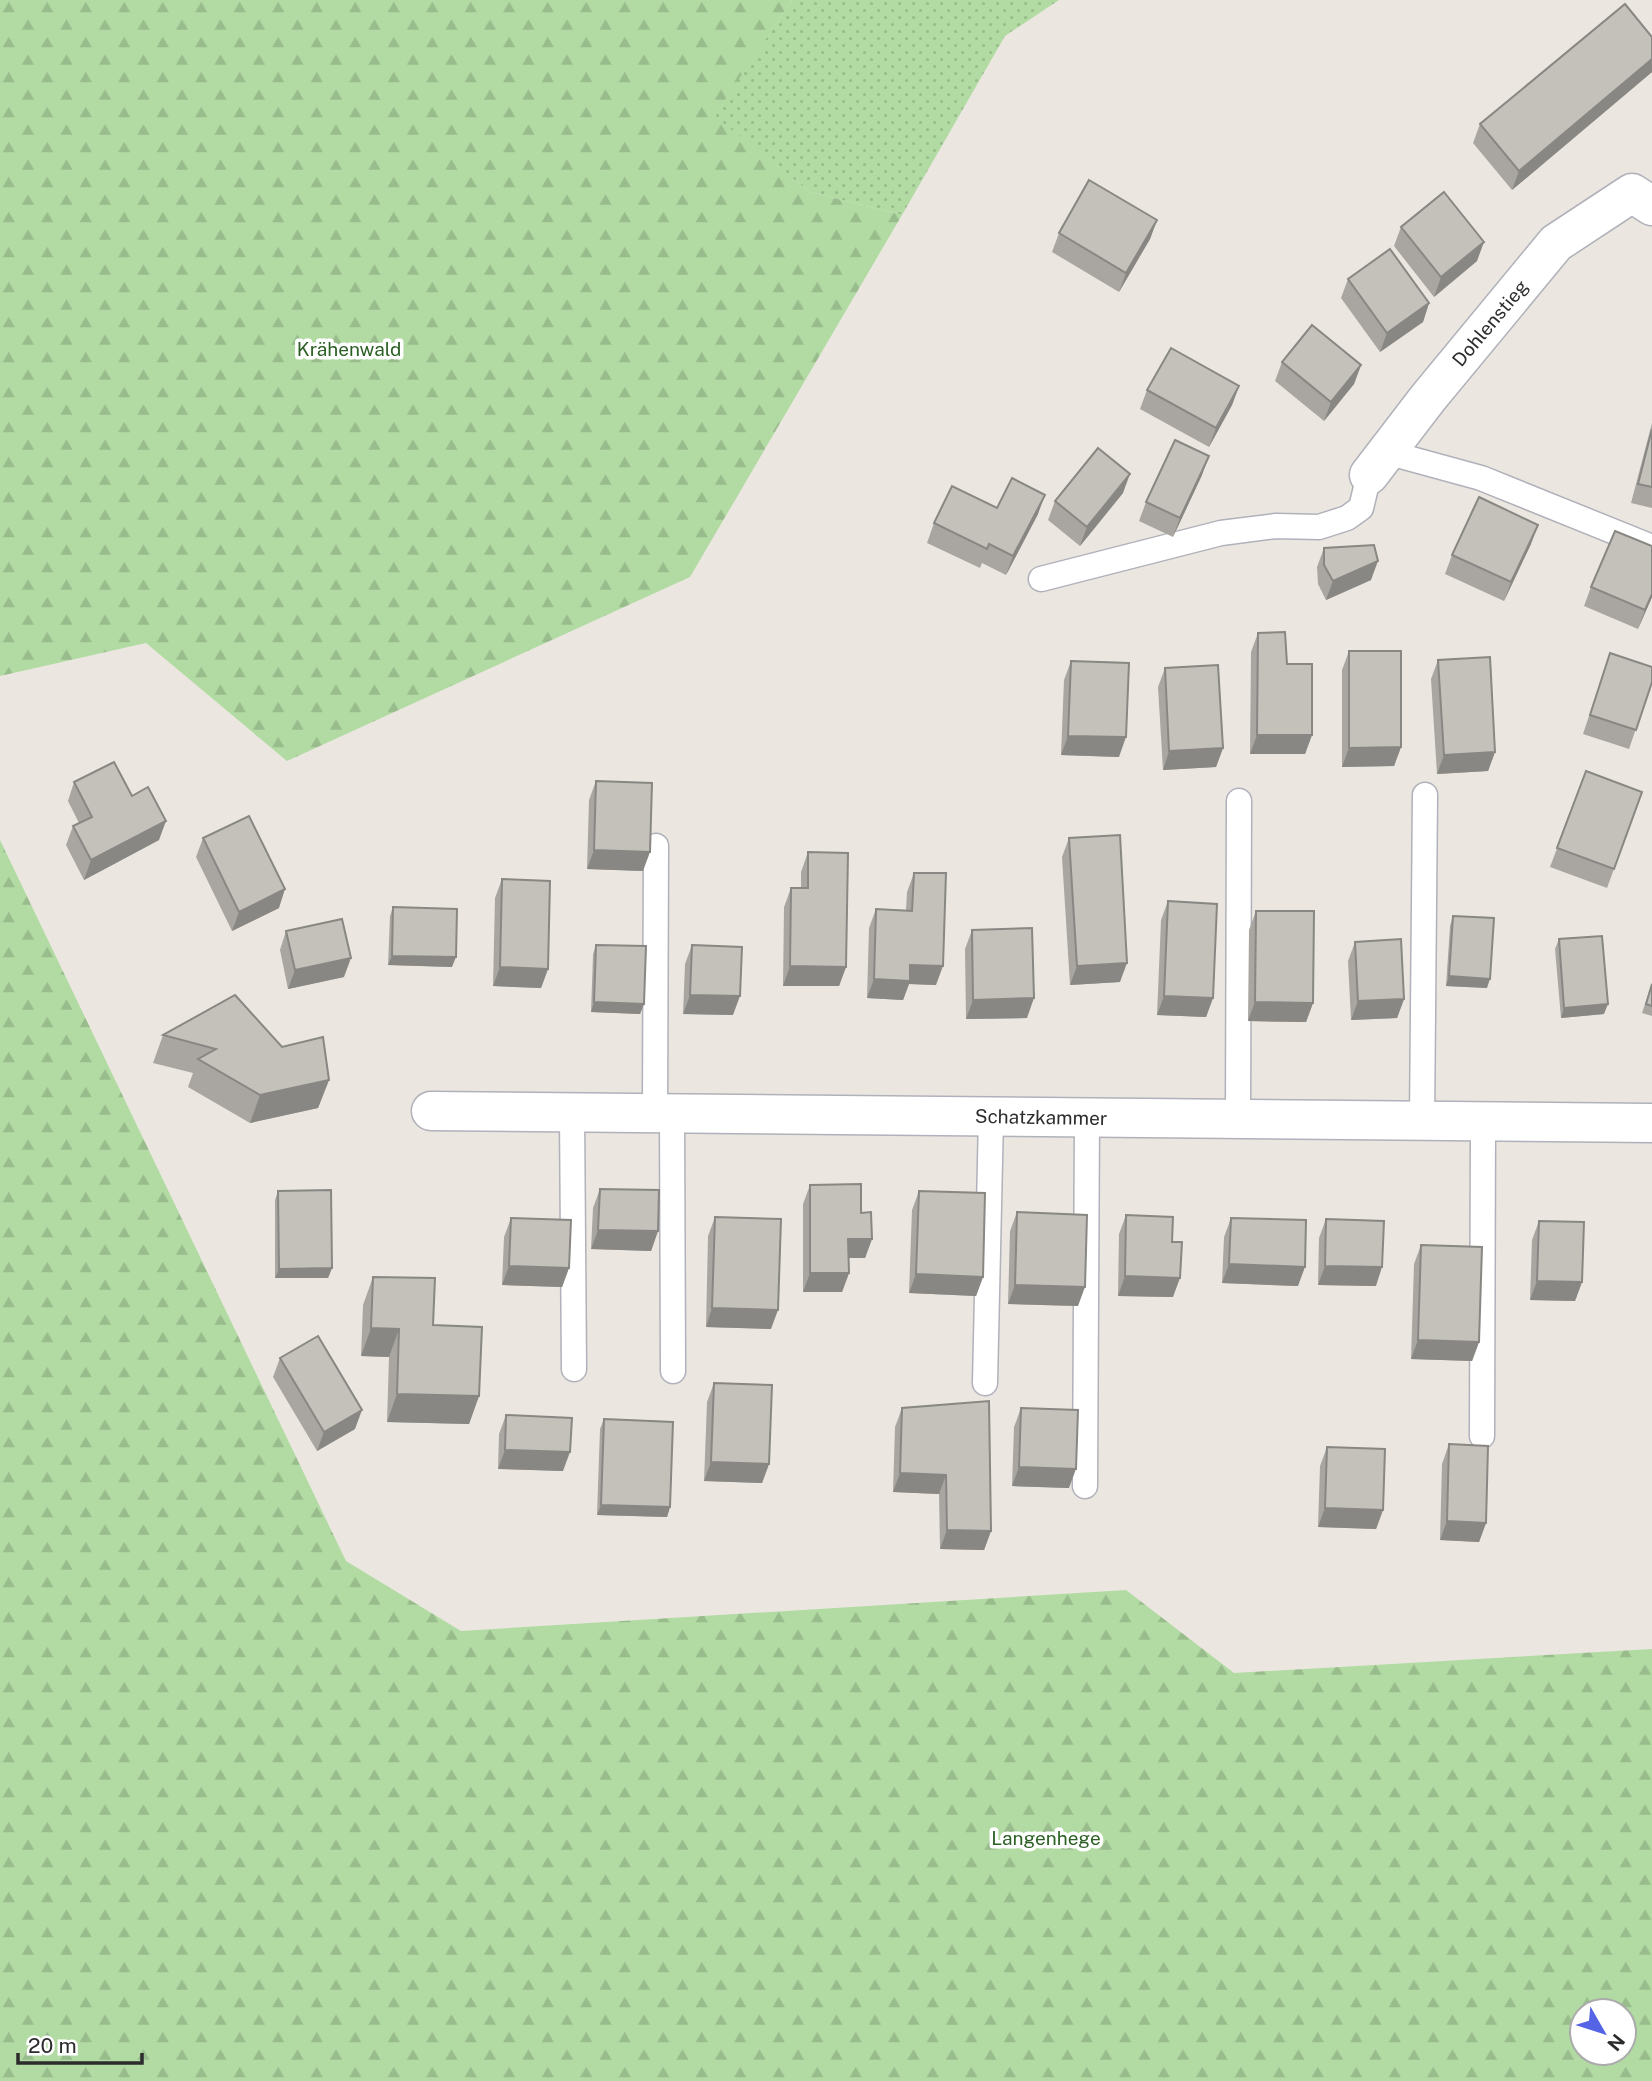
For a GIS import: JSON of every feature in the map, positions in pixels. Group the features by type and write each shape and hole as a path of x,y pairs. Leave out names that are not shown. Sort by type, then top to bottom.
{"street":[{"name":"Dohlenstieg","path":"1378,463 1556,243 1645,192"},
{"name":"Schatzkammer","path":"431,1111 1652,1123"}],"lane":[{"path":"1041,579 1222,533 1276,526 1320,527 1348,518 1361,509 1378,463 1481,478 1652,547"},
{"path":"1422,1121 1424,795"},
{"path":"1238,1119 1239,801"},
{"path":"656,846 673,1371"},
{"path":"572,1113 574,1369"},
{"path":"985,1383 991,1117"},
{"path":"1086,1486 1087,1118"},
{"path":"1482,1436 1483,1122"}],"green space":[{"name":"Krähenwald","path":"0,0 792,0 714,116 810,192 902,215 690,577 287,761 146,643 0,676"},
{"path":"792,0 1059,0 1005,36 902,215 810,192 713,116"},
{"name":"Langenhege","path":"0,840 346,1561 461,1631 1126,1590 1234,1673 1652,1649 1652,2081 0,2081"}],"building":[{"path":"1625,4 1652,37 1652,59 1519,171 1480,124"},
{"path":"1089,180 1157,220 1126,273 1059,233"},
{"path":"1444,192 1484,242 1441,277 1401,227"},
{"path":"1390,249 1429,303 1387,333 1348,279"},
{"path":"1312,325 1361,365 1331,402 1282,362"},
{"path":"1171,348 1239,386 1216,428 1147,390"},
{"path":"1652,429 1652,487 1638,484"},
{"path":"1175,440 1209,456 1180,518 1146,502"},
{"path":"1098,448 1130,474 1087,527 1055,501"},
{"path":"1012,478 1045,495 1013,556 989,544 987,549 934,523 952,486 997,508"},
{"path":"1479,497 1538,525 1511,582 1452,555"},
{"path":"1615,531 1652,546 1652,594 1645,610 1591,587"},
{"path":"1374,545 1378,561 1333,581 1324,565 1324,548"},
{"path":"1285,632 1287,664 1312,664 1312,735 1257,735 1258,633"},
{"path":"1349,651 1401,651 1401,747 1349,748"},
{"path":"1610,653 1652,667 1652,682 1636,730 1590,715"},
{"path":"1490,657 1495,752 1444,755 1438,660"},
{"path":"1071,661 1129,663 1126,737 1068,736"},
{"path":"1218,665 1223,748 1169,751 1165,668"},
{"path":"114,762 132,796 148,787 166,821 91,860 73,826 92,817 74,782"},
{"path":"1586,771 1642,792 1614,869 1557,848"},
{"path":"596,781 652,783 650,852 594,850"},
{"path":"249,816 285,889 239,912 203,838"},
{"path":"1120,835 1127,963 1077,966 1069,838"},
{"path":"808,852 848,853 846,967 790,966 791,888 808,888"},
{"path":"914,873 946,873 943,966 910,965 910,981 874,979 876,909 912,911"},
{"path":"502,879 550,881 548,969 500,967"},
{"path":"1168,901 1217,904 1213,998 1164,996"},
{"path":"393,907 457,909 456,957 392,956"},
{"path":"1256,911 1314,911 1313,1003 1255,1002"},
{"path":"1453,916 1494,918 1490,979 1449,976"},
{"path":"342,919 351,958 295,970 286,931"},
{"path":"1032,928 1034,998 973,1000 972,930"},
{"path":"1602,936 1608,1004 1564,1008 1559,939"},
{"path":"1401,939 1404,999 1358,1001 1355,942"},
{"path":"596,945 646,946 644,1004 594,1002"},
{"path":"692,945 742,947 740,996 690,995"},
{"path":"1652,984 1652,1006 1646,1004"},
{"path":"235,995 282,1047 323,1037 329,1080 260,1095 198,1059 216,1049 163,1035"},
{"path":"861,1184 861,1213 871,1212 872,1239 848,1239 849,1273 810,1273 810,1185"},
{"path":"600,1189 659,1190 658,1231 598,1230"},
{"path":"331,1190 332,1268 279,1269 278,1191"},
{"path":"919,1191 985,1193 983,1277 916,1274"},
{"path":"1017,1212 1087,1215 1085,1287 1015,1285"},
{"path":"1126,1215 1173,1217 1172,1242 1182,1242 1180,1278 1125,1276"},
{"path":"715,1217 781,1219 778,1310 712,1308"},
{"path":"511,1218 571,1220 569,1268 509,1266"},
{"path":"1231,1218 1306,1220 1305,1267 1229,1264"},
{"path":"1326,1219 1384,1221 1382,1267 1325,1266"},
{"path":"1539,1221 1584,1222 1582,1282 1537,1281"},
{"path":"1421,1245 1482,1247 1479,1342 1418,1340"},
{"path":"373,1277 435,1278 433,1325 482,1327 479,1396 397,1394 399,1329 371,1328"},
{"path":"318,1336 362,1410 324,1432 280,1358"},
{"path":"714,1383 772,1385 769,1464 711,1462"},
{"path":"989,1401 991,1531 947,1530 946,1475 900,1473 902,1408"},
{"path":"1021,1408 1078,1410 1076,1469 1019,1467"},
{"path":"506,1415 572,1418 570,1452 505,1450"},
{"path":"604,1419 673,1422 670,1507 601,1505"},
{"path":"1449,1444 1488,1446 1486,1523 1447,1521"},
{"path":"1327,1447 1385,1449 1383,1510 1325,1508"}]}
